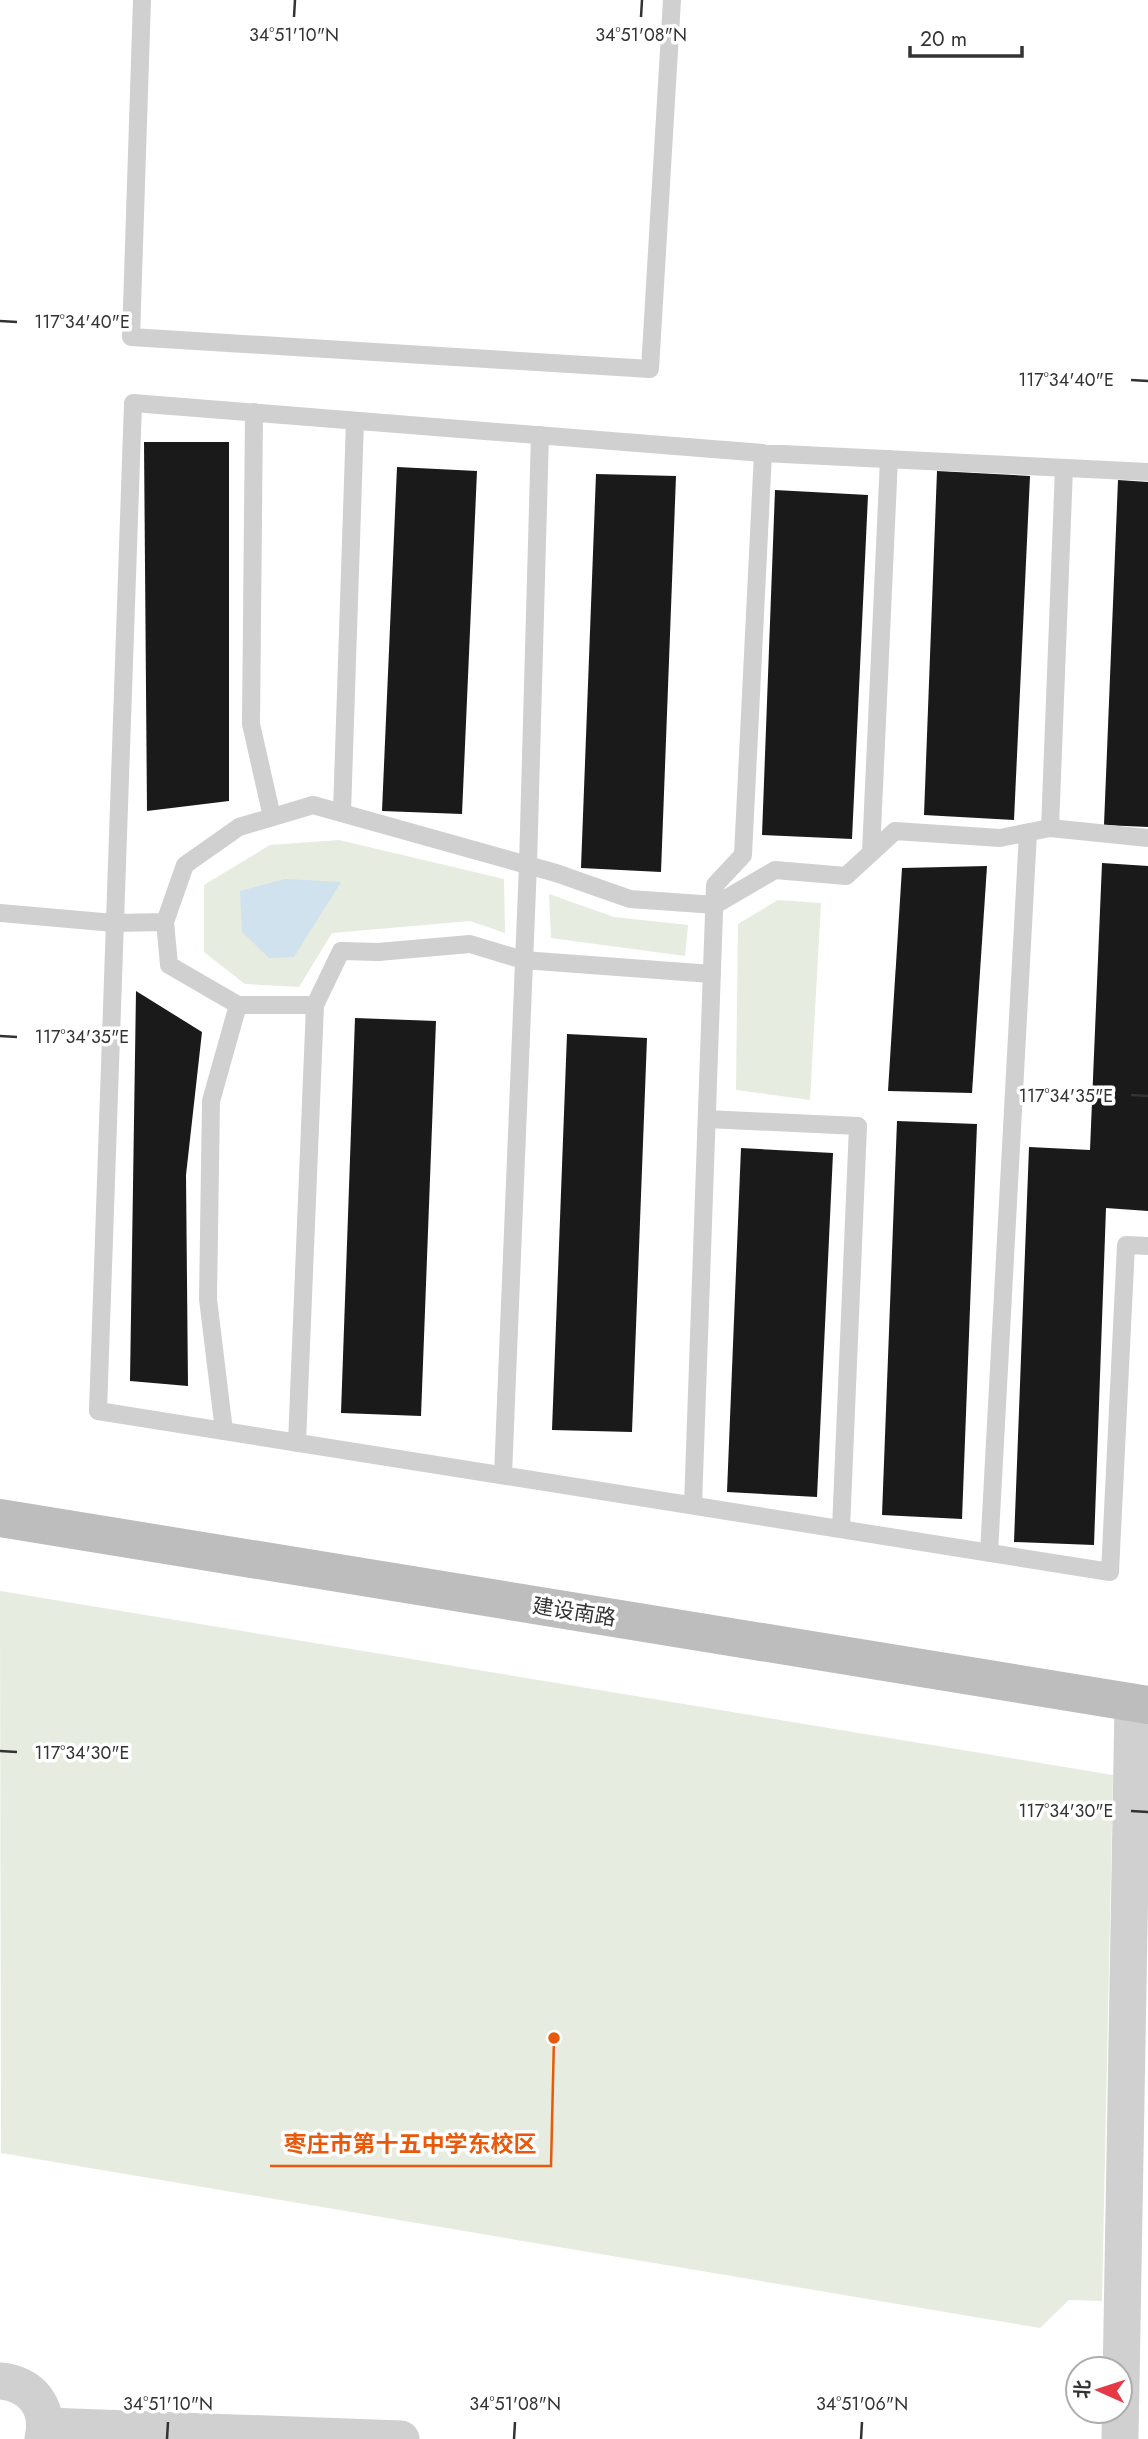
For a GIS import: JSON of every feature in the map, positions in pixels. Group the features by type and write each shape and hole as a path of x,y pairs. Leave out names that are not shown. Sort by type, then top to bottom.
{"main road":[{"name":"建设南路","path":"0,1518 1141,1704"}],"street":[{"path":"1120,2439 1141,1704"},
{"path":"0,2381 15,2383 33,2393 41,2405 45,2432 401,2439"}],"lane":[{"path":"142,0 131,337 650,369 672,0"},
{"path":"1148,472 763,453 133,403 98,1410 1110,1572 1126,1245 1148,1245"},
{"path":"254,412 251,724 272,817"},
{"path":"342,812 355,421"},
{"path":"503,1475 528,865 540,435"},
{"path":"693,1505 715,885 743,855 763,453"},
{"path":"871,852 889,459"},
{"path":"1050,828 1065,468"},
{"path":"315,1005 238,1005 169,965 165,922 185,865 239,827 313,805 528,865 630,899 715,905 775,870 846,876 895,831 1000,838 1050,828 1148,838"},
{"path":"989,1552 1028,833"},
{"path":"0,913 114,923 165,922"},
{"path":"297,1443 315,1005 341,951 378,953 470,944 523,960 712,974"},
{"path":"224,1431 208,1299 211,1101 238,1005"},
{"path":"707,1119 858,1126 841,1529"}],"shaded area":[{"path":"339,840 504,879 505,933 470,921 332,933 299,987 245,984 204,952 204,885 270,845"},
{"path":"549,894 614,917 688,925 685,956 551,938"},
{"path":"778,900 821,903 810,1100 736,1090 738,924"},
{"path":"0,1591 1113,1775 1102,2301 1069,2300 1040,2328 1,2153"}],"water":[{"path":"285,879 341,882 294,957 269,958 242,932 240,891"}],"building":[{"path":"144,442 229,442 229,801 147,811"},
{"path":"397,467 477,471 462,814 382,811"},
{"path":"937,471 1030,476 1014,820 924,815"},
{"path":"596,474 676,476 661,872 581,868"},
{"path":"1118,480 1148,482 1148,827 1104,825"},
{"path":"775,490 868,495 852,839 762,835"},
{"path":"1102,863 1148,866 1148,1211 1106,1208 1094,1545 1014,1542 1029,1147 1090,1150"},
{"path":"987,866 972,1093 888,1091 902,868"},
{"path":"136,991 202,1032 186,1175 188,1386 130,1381"},
{"path":"355,1018 436,1021 421,1416 341,1413"},
{"path":"567,1034 647,1038 632,1432 552,1430"},
{"path":"897,1121 977,1124 962,1519 882,1515"},
{"path":"741,1148 833,1153 817,1497 727,1492"}],"place":[{"name":"枣庄市第十五中学东校区","path":"554,2038"}]}
